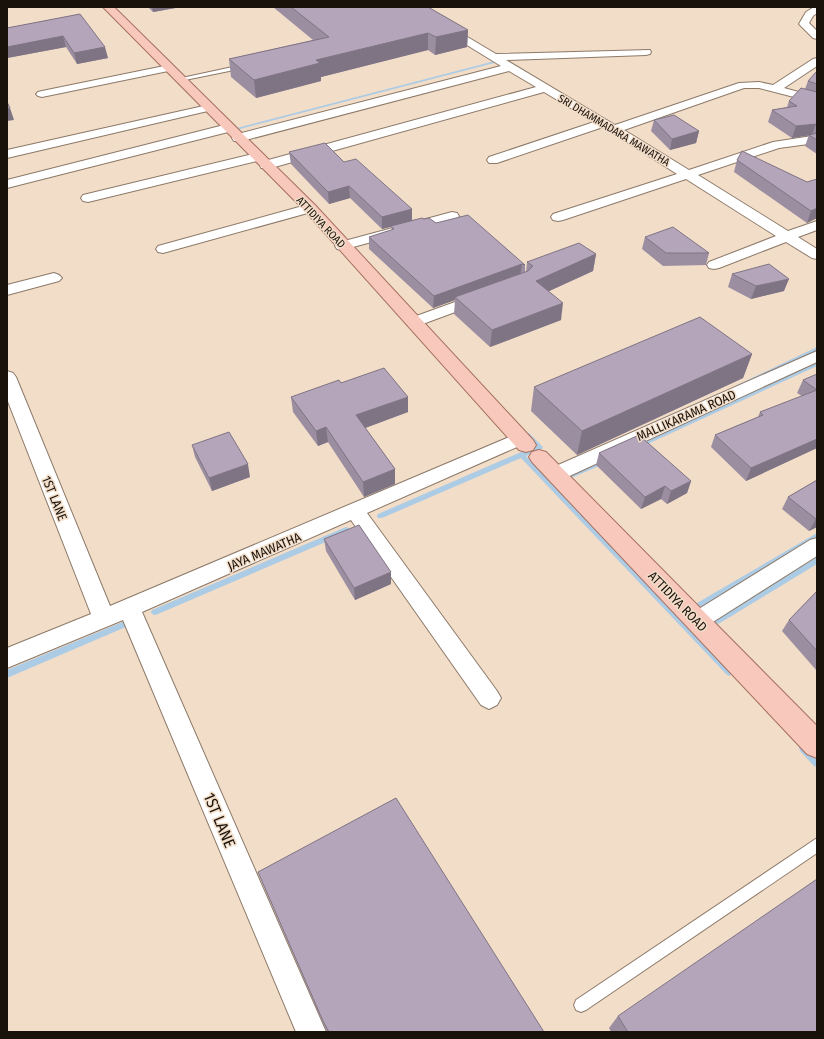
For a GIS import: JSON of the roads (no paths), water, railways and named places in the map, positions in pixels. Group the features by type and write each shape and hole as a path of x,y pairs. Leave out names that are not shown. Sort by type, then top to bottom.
{"main road":[{"name":"ATTIDIYA ROAD","path":"108,7 310,208 342,246 414,322 528,447 556,474 817,745"}],"street":[{"name":"SRI DHAMMADARA MAWATHA","path":"410,7 609,126 817,255"},
{"path":"817,9 809,14 804,24 817,36"},
{"path":"495,57 646,52"},
{"path":"775,89 817,61"},
{"path":"7,184 233,133 511,67"},
{"path":"42,94 174,74"},
{"path":"493,160 739,86 759,85 817,100"},
{"path":"88,198 262,161 546,88"},
{"path":"7,154 208,108"},
{"path":"558,217 777,145 812,140"},
{"path":"163,249 310,208"},
{"path":"342,246 452,216"},
{"path":"714,265 817,225"},
{"path":"7,290 54,278"},
{"path":"414,322 493,293"},
{"name":"MALLIKARAMA ROAD","path":"556,474 817,356"},
{"name":"1ST LANE","path":"7,376 104,619"},
{"name":"JAYA MAWATHA","path":"7,658 104,619 355,511 528,447"},
{"path":"355,511 489,698"},
{"path":"697,621 817,546"},
{"name":"1ST LANE","path":"129,608 312,1032"}],"lane":[{"path":"174,74 250,65"},
{"path":"581,1005 817,845"}],"waterway":[{"path":"239,128 496,62"},
{"path":"739,386 817,349"},
{"path":"639,445 817,364"},
{"path":"380,516 540,447 527,435"},
{"path":"522,455 729,672"},
{"path":"569,476 604,461"},
{"path":"155,612 346,530"},
{"path":"700,605 817,536"},
{"path":"717,621 817,560"},
{"path":"7,674 132,621"},
{"path":"803,748 817,763"}]}
